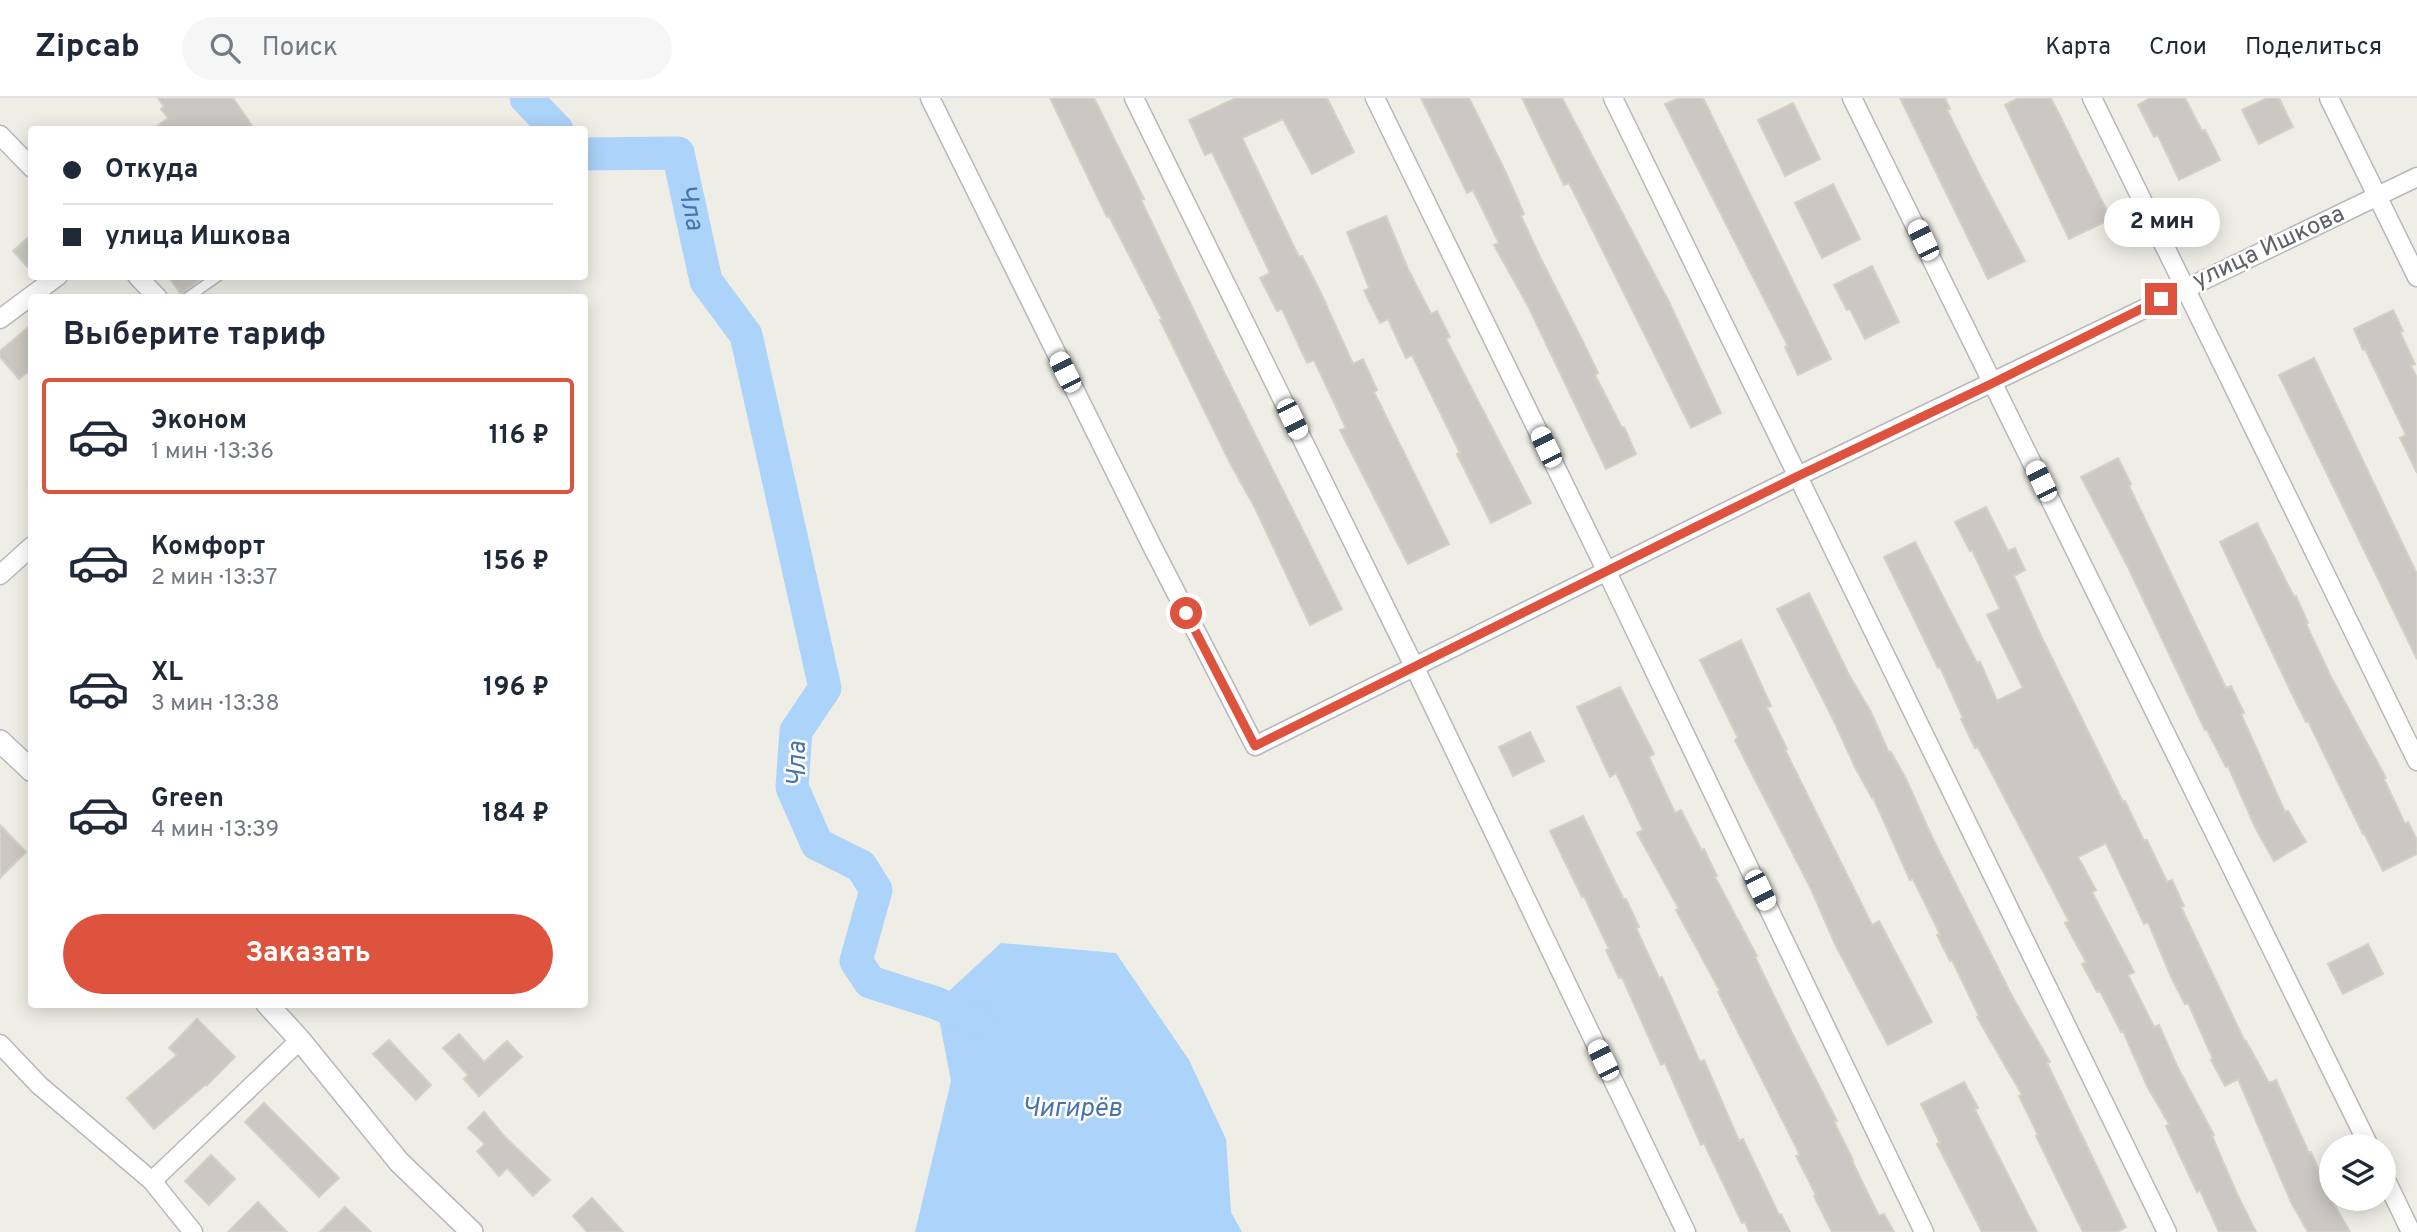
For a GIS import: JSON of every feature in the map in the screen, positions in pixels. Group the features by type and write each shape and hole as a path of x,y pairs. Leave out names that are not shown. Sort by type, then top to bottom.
{"street":[{"name":"улица Ишкова","path":"930,98 1152,547 1255,746 1798,476 2417,177"},
{"path":"1134,98 1414,666 1686,1232"},
{"path":"1375,98 1607,572 1924,1232"},
{"path":"1612,98 2167,1232"},
{"path":"1853,98 2363,1134"},
{"path":"2092,98 2417,761"},
{"path":"2329,98 2417,277"},
{"path":"0,135 28,164"},
{"path":"34,294 53,280"},
{"path":"141,280 154,294"},
{"path":"0,319 28,298"},
{"path":"0,575 28,550"},
{"path":"0,741 28,767"},
{"path":"271,1008 399,1162 472,1232"},
{"path":"152,1181 300,1040"},
{"path":"0,1044 39,1085 152,1181 193,1232"},
{"path":"2396,1201 2411,1232"}],"lane":[{"path":"193,294 212,280"}],"water":[{"name":"Чигирёв","path":"1001,943 1116,953 1189,1060 1226,1139 1231,1212 1242,1232 915,1232 951,1081 936,1003"}],"building":[{"path":"158,98 233,98 252,126 157,126 168,118 161,109 164,107"},
{"path":"1050,98 1094,98 1144,199 1141,200 1207,338 1342,609 1310,625 1255,508 1160,320 1162,319 1109,216 1107,217"},
{"path":"1236,98 1327,98 1354,152 1312,174 1283,119 1242,138 1299,257 1302,256 1319,289 1353,364 1363,359 1377,390 1374,392 1449,544 1408,564 1340,430 1346,428 1314,360 1307,363 1282,309 1277,311 1260,278 1270,273 1212,152 1205,155 1189,120"},
{"path":"1421,98 1469,98 1506,173 1524,214 1521,216 1540,257 1598,373 1595,375 1636,454 1606,469 1528,306 1494,245 1499,243 1473,190 1467,193"},
{"path":"1522,98 1562,98 1669,302 1721,413 1691,428 1569,183 1564,185"},
{"path":"1679,98 1703,98 1831,359 1798,375 1785,347 1788,346 1665,104"},
{"path":"1900,98 1945,98 1950,109 1947,110 2025,261 1988,279"},
{"path":"2018,98 2051,98 2111,219 2069,239 2005,105"},
{"path":"2150,98 2185,98 2220,160 2179,180 2158,135 2154,137 2138,105"},
{"path":"2267,98 2279,98 2293,127 2259,144 2242,110"},
{"path":"1793,103 1820,159 1785,176 1758,120"},
{"path":"1833,184 1860,239 1822,258 1795,203"},
{"path":"1386,216 1408,269 1431,314 1437,311 1450,337 1446,339 1531,503 1491,523 1412,355 1406,358 1388,319 1380,323 1364,291 1369,288 1347,232"},
{"path":"28,238 28,268 13,251"},
{"path":"1872,266 1899,322 1865,339 1834,285"},
{"path":"171,280 199,280 181,294"},
{"path":"2393,310 2415,364 2411,366 2417,378 2417,473 2400,438 2406,435 2354,329"},
{"path":"28,327 28,371 19,379 0,357 0,351"},
{"path":"2314,358 2417,574 2417,659 2279,375"},
{"path":"2118,458 2226,688 2231,686 2244,713 2241,714 2285,812 2288,811 2306,842 2274,861 2256,829 2228,766 2226,767 2205,730 2128,567 2081,477"},
{"path":"1986,507 2008,551 2015,548 2025,570 2014,576 2042,638 2123,802 2125,801 2144,841 2147,840 2167,882 2172,880 2184,906 2181,907 2245,1042 2269,1083 2276,1080 2309,1153 2311,1152 2319,1170 2319,1211 2338,1211 2350,1232 2308,1232 2291,1202 2238,1079 2225,1086 2211,1060 2213,1059 2188,1003 2185,1004 2172,979 2148,922 2144,924 2106,843 2078,857 2096,890 2092,892 2134,972 2128,975 2154,1027 2159,1025 2177,1066 2214,1135 2212,1136 2237,1194 2256,1232 2219,1232 2200,1190 2197,1192 2166,1126 2169,1124 2147,1086 2123,1031 2121,1032 2100,991 2097,992 2082,964 2086,962 2065,923 2069,921 1978,747 1975,748 1940,667 1938,668 1884,557 1915,542 1977,663 1980,662 1997,701 2023,688 1987,615 2000,609 1972,550 1970,551 1955,522"},
{"path":"2257,523 2294,597 2296,596 2330,675 2386,778 2384,779 2405,824 2408,822 2417,840 2417,854 2383,871 2292,694 2220,542"},
{"path":"1809,593 1849,675 1871,712 1889,753 1891,752 1906,779 1932,837 2013,998 2050,1062 2047,1063 2126,1227 2117,1232 2083,1232 2036,1136 2038,1135 2019,1096 2022,1095 1977,1017 1979,1016 1937,935 1940,934 1913,879 1910,880 1873,797 1855,767 1777,609"},
{"path":"1741,640 1771,706 1767,708 1787,749 1785,750 1872,925 1879,921 1932,1022 1888,1045 1735,740 1738,738 1700,660"},
{"path":"1620,687 1654,754 1649,757 1675,813 1681,810 1702,851 1704,849 1717,876 1715,877 1757,956 1755,957 1837,1121 1834,1122 1879,1216 1884,1214 1894,1232 1832,1232 1796,1156 1800,1155 1718,992 1720,991 1637,833 1643,830 1616,773 1610,777 1577,707"},
{"path":"1530,732 1544,761 1513,776 1499,747"},
{"path":"1583,816 1624,900 1626,899 1639,927 1636,928 1659,978 1662,977 1700,1062 1704,1060 1739,1141 1743,1139 1779,1215 1781,1214 1790,1232 1749,1232 1745,1222 1742,1223 1704,1143 1701,1145 1665,1063 1661,1065 1622,977 1619,978 1606,950 1609,949 1584,896 1582,897 1550,831"},
{"path":"0,825 26,852 0,878"},
{"path":"2368,944 2383,974 2343,994 2328,964"},
{"path":"197,1019 235,1057 207,1085 154,1129 127,1098 177,1055 169,1048"},
{"path":"459,1034 484,1062 507,1041 522,1057 479,1096 464,1079 468,1075 443,1048"},
{"path":"389,1040 431,1085 416,1100 373,1054"},
{"path":"1964,1082 1978,1108 1975,1110 2037,1232 1982,1232 1937,1144 1940,1143 1921,1104"},
{"path":"264,1103 339,1178 319,1197 245,1122"},
{"path":"484,1112 504,1136 550,1180 533,1196 507,1168 499,1176 477,1151 485,1144 468,1128"},
{"path":"211,1155 235,1179 209,1205 185,1181"},
{"path":"592,1198 623,1232 587,1232 573,1216"},
{"path":"258,1202 287,1232 228,1232"},
{"path":"345,1207 371,1232 320,1232"}],"waterway":[{"name":"Чла","path":"526,98 553,126"},
{"name":"Чла","path":"588,154 678,153 706,281 746,335 825,688 796,731 792,787 817,844 861,866 876,890 856,961 870,982 936,1003 977,1020"}],"route":[{"path":"1186,613 1255,746 2161,299"}]}
